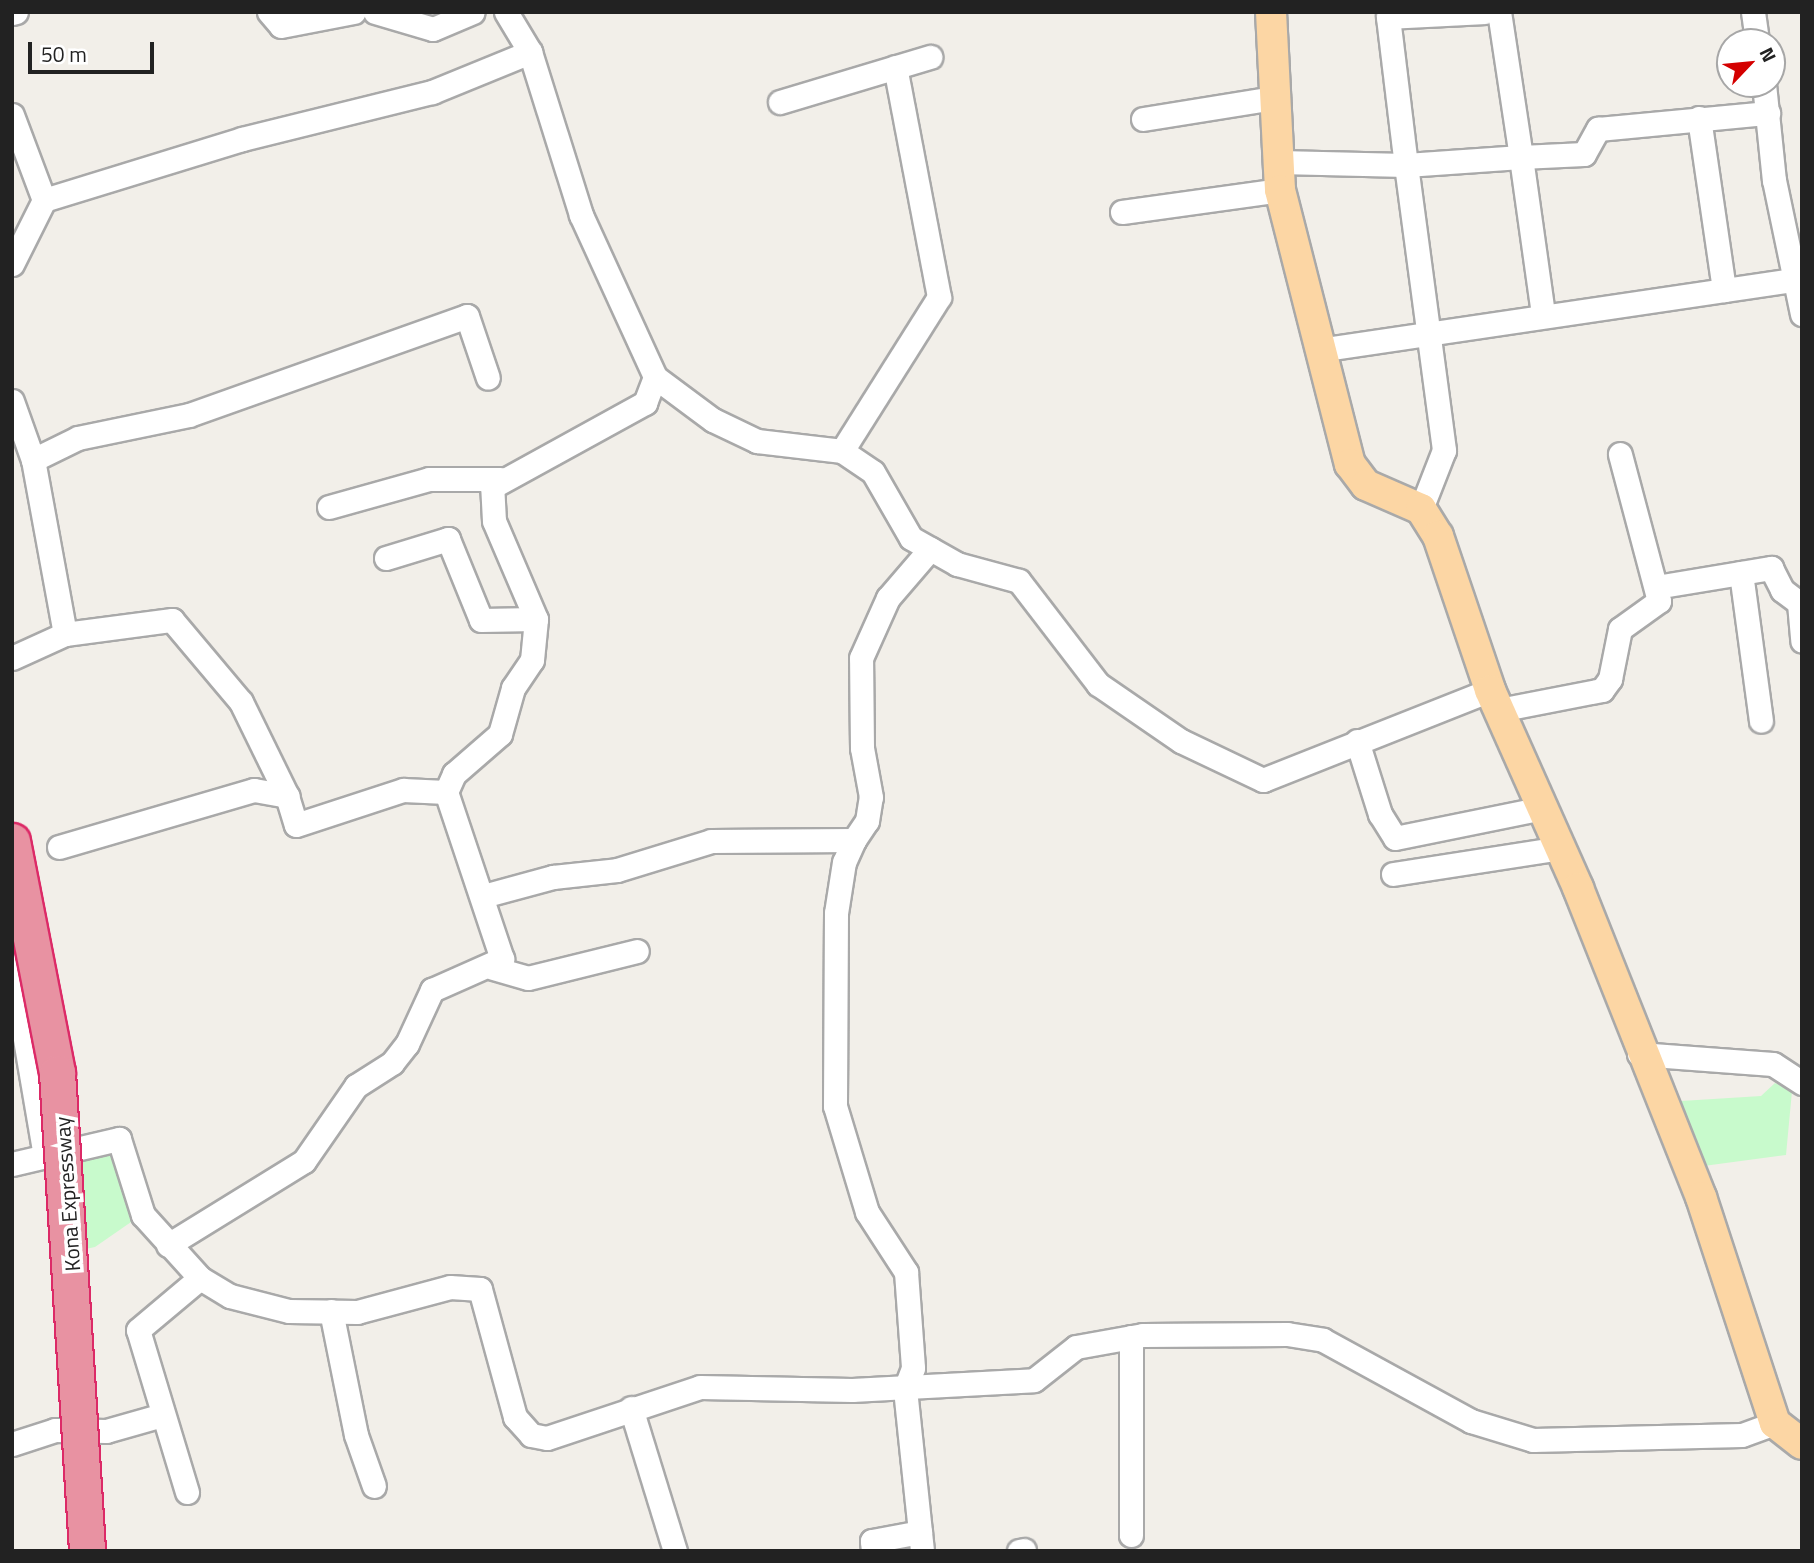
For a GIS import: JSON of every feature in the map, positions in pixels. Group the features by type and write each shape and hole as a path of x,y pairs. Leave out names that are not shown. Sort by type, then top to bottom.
{"highway":[{"name":"Kona Expressway","path":"12,841 59,1086 87,1551"}],"main road":[{"path":"1272,12 1274,98 1280,176 1319,351 1357,477 1421,509 1443,548 1495,700 1560,848 1639,1054 1701,1197 1774,1423 1802,1444"}],"street":[{"path":"269,12 281,26 354,12"},
{"path":"375,12 433,29 473,12"},
{"path":"506,12 530,52 581,215 655,377 713,420 757,441 842,451 873,472 911,538 957,564 1020,581 1098,684 1181,741 1263,780 1357,741 1495,700 1602,690 1611,679 1620,629 1653,611 1660,601 1620,454"},
{"path":"1421,509 1444,450 1424,331 1388,15 1484,12"},
{"path":"1499,12 1543,314"},
{"path":"12,264 44,200 242,139 432,92 530,52"},
{"path":"780,102 930,57"},
{"path":"842,451 939,298 895,67"},
{"path":"1143,119 1274,98"},
{"path":"1766,98 1794,280 1802,314"},
{"path":"1122,212 1280,176 1584,154 1598,130 1768,113"},
{"path":"12,115 44,200"},
{"path":"1699,118 1724,290"},
{"path":"1319,351 1424,331 1794,280"},
{"path":"33,460 78,438 189,415 467,316 488,378"},
{"path":"168,1245 304,1161 356,1086 392,1063 407,1044 432,990 493,968 502,959 484,896 446,792 454,774 500,734 513,688 532,660 536,619 494,521 492,486 645,403 655,377"},
{"path":"12,401 33,460 65,634"},
{"path":"329,507 429,480 500,480"},
{"path":"386,558 448,540 481,620 536,619"},
{"path":"873,1551 872,1541 921,1541 905,1389 913,1368 906,1272 867,1212 835,1106 836,913 844,862 867,821 871,797 862,748 861,658 888,598 930,549"},
{"path":"1656,587 1771,568 1780,577 1782,590 1799,603 1802,640"},
{"path":"1741,573 1761,721"},
{"path":"12,658 65,634 172,620 242,702 287,796 296,825 402,790 446,792"},
{"path":"1357,741 1380,814 1395,838 1543,808"},
{"path":"59,848 254,790 287,796"},
{"path":"484,896 553,877 617,870 711,841 855,840"},
{"path":"1392,874 1560,848"},
{"path":"493,968 528,978 638,951"},
{"path":"12,963 45,1156"},
{"path":"1639,1054 1773,1064 1801,1076"},
{"path":"12,1164 118,1139 143,1215 200,1278 230,1296 289,1311 357,1312 450,1287 480,1289 515,1417 531,1435 547,1438 701,1387 905,1389 1034,1380 1076,1347 1131,1337 1287,1334 1323,1340 1471,1421 1533,1440 1742,1435 1774,1423"},
{"path":"187,1492 159,1416 138,1329 200,1278"},
{"path":"331,1311 356,1435 374,1486"},
{"path":"1131,1337 1131,1535"},
{"path":"631,1408 675,1551"},
{"path":"12,1444 55,1430 106,1431 159,1416"}],"green space":[{"path":"1775,1083 1792,1091 1786,1155 1696,1167 1681,1101 1761,1096"},
{"path":"110,1153 134,1220 95,1247 76,1251 69,1158"}]}
